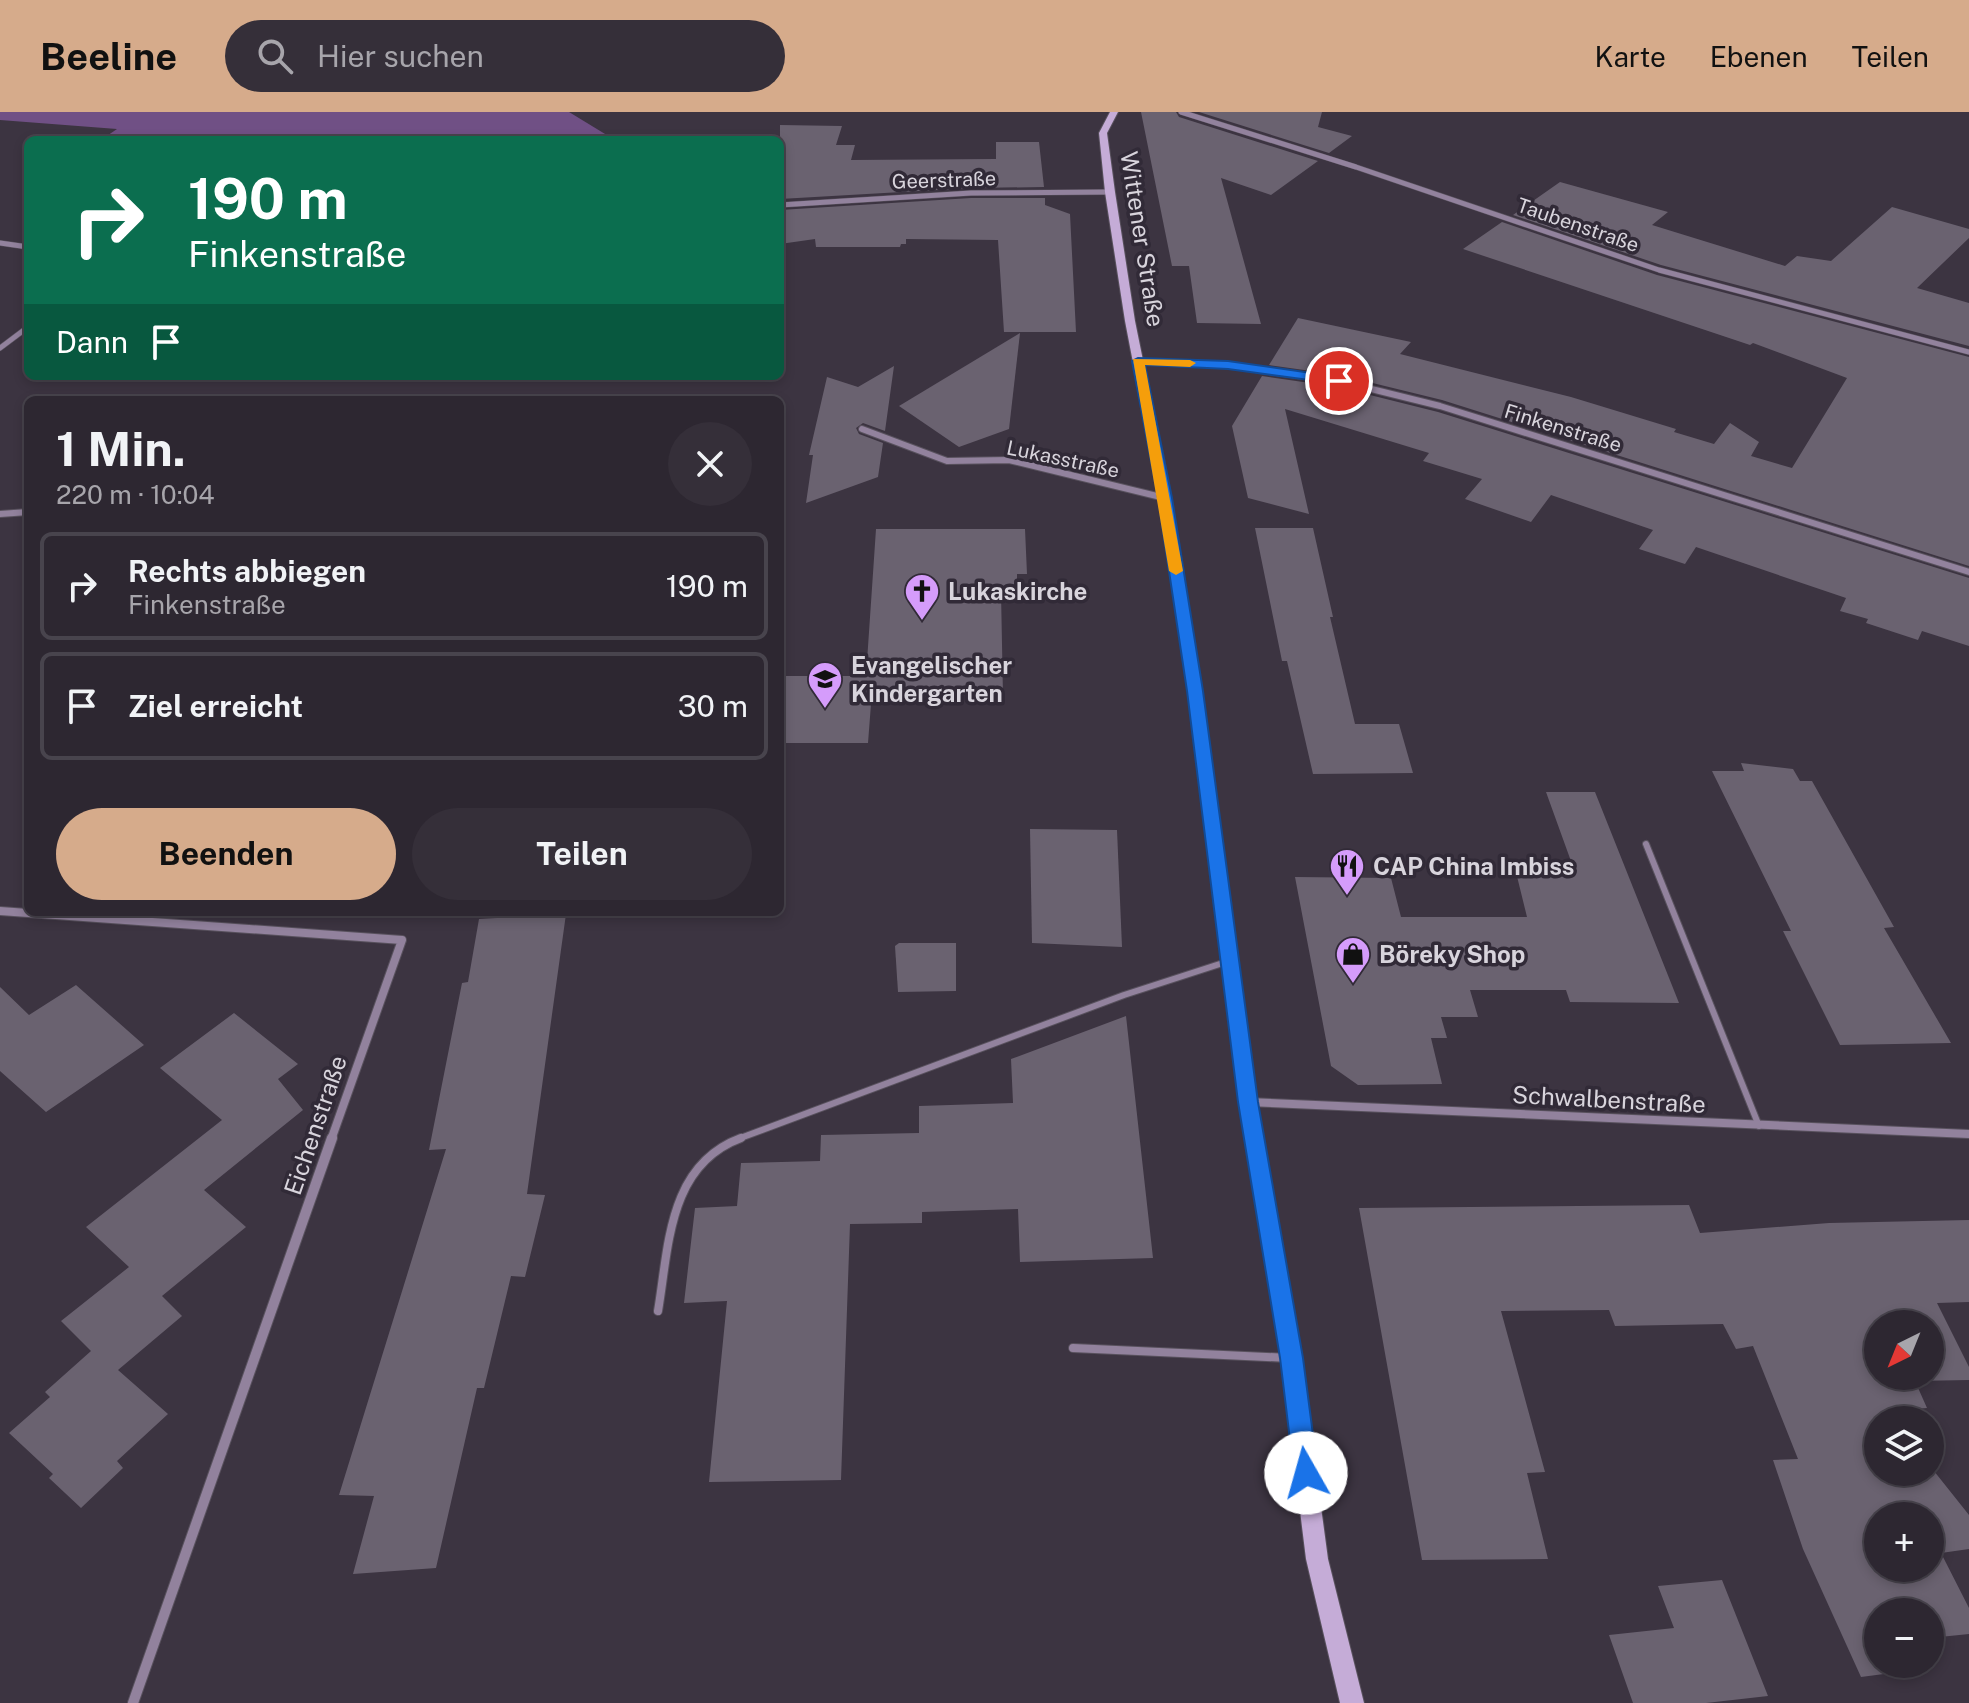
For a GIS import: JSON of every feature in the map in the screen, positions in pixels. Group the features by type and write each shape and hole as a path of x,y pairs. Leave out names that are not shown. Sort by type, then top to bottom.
{"main road":[{"name":"Wittener Straße","path":"1114,112 1103,133 1110,192 1165,498 1195,691 1248,1102 1291,1358 1317,1559 1352,1703"}],"street":[{"name":"Taubenstraße","path":"1181,112 1356,167 1659,270 1969,352"},
{"name":"Geerstraße","path":"784,205 971,193 1110,192"},
{"path":"0,243 24,246"},
{"path":"0,348 24,330"},
{"name":"Finkenstraße","path":"1138,361 1228,365 1354,384 1440,406 1969,572"},
{"name":"Lukasstraße","path":"862,429 947,461 1009,460 1165,498"},
{"path":"0,514 24,512"},
{"name":"Eichenstraße","path":"0,911 24,913"},
{"name":"Eichenstraße","path":"69,916 402,940 133,1703"},
{"name":"Schwalbenstraße","path":"1248,1102 1969,1134"}],"lane":[{"path":"1646,844 1759,1126"},
{"path":"658,1311 676,1204 696,1170 725,1144 1124,995 1230,961"},
{"path":"1073,1348 1291,1358"}],"shaded area":[{"path":"0,112 569,112 608,136 107,136 117,129 0,120"}],"building":[{"path":"1141,112 1176,112 1179,117 1318,161 1271,195 1221,178 1261,324 1197,323 1189,266 1172,266"},
{"path":"1199,112 1322,112 1318,127 1352,136 1329,153"},
{"path":"780,125 842,126 836,145 855,145 851,160 996,159 996,142 1039,142 1044,187 784,199 784,136 780,136"},
{"path":"1560,182 1668,212 1652,225 1785,266 1797,256 1831,261 1892,207 1969,229 1969,238 1917,288 1969,303 1969,346 1661,265 1513,215"},
{"path":"971,198 1045,198 1045,205 1070,214 1076,332 1004,332 998,240 906,239 906,244 900,247 816,247 815,239 784,243 784,210"},
{"path":"1502,222 1657,275 1969,357 1969,566 1442,400 1340,375 1269,365 1298,318 1411,342 1400,354 1571,397 1714,444 1730,423 1759,442 1751,456 1792,468 1847,378 1753,343 1750,345 1463,249"},
{"path":"1020,333 1009,429 959,447 899,406"},
{"path":"894,366 885,431 863,423 856,428 859,434 883,443 878,477 806,503 813,455 809,455 827,377 858,387"},
{"path":"1262,376 1338,387 1438,412 1969,578 1969,646 1922,631 1918,640 1866,623 1868,619 1840,611 1846,598 1696,547 1685,564 1639,549 1653,530 1551,495 1531,522 1465,499 1482,479 1423,461 1429,453 1285,409 1309,514 1248,498 1232,426"},
{"path":"1255,528 1313,528 1355,724 1399,724 1413,773 1313,774 1287,661 1282,661"},
{"name":"Lukaskirche","path":"876,529 1025,529 1027,574 1017,574 1017,592 1001,592 1003,696 951,696 951,703 871,704 868,743 784,743 784,676 866,676"},
{"path":"1741,763 1793,769 1800,781 1812,781 1894,927 1884,928 1951,1043 1840,1045 1783,931 1791,931 1712,771 1744,771"},
{"path":"1546,792 1595,792 1679,1003 1570,1002 1566,990 1470,990 1478,1017 1441,1017 1447,1038 1431,1038 1442,1084 1358,1085 1331,1066 1295,877 1391,878 1401,917 1527,917 1513,860 1572,864"},
{"path":"1030,829 1117,830 1122,947 1032,943"},
{"path":"566,916 527,1194 545,1195 525,1277 511,1276 484,1388 477,1388 436,1568 353,1574 374,1496 339,1495 446,1149 429,1150 462,983 468,982 479,919"},
{"path":"899,943 956,943 956,991 898,992 895,946"},
{"path":"76,985 144,1045 46,1112 0,1071 0,987 29,1015"},
{"path":"234,1013 298,1064 278,1079 303,1110 204,1190 246,1227 162,1296 182,1316 118,1370 168,1414 117,1461 123,1468 81,1508 49,1478 53,1474 9,1433 50,1397 45,1392 91,1351 61,1321 129,1267 86,1227 222,1120 160,1068"},
{"path":"1126,1016 1153,1258 1020,1262 1018,1209 922,1212 922,1223 850,1224 841,1480 709,1482 727,1301 684,1303 695,1208 737,1206 741,1163 820,1161 821,1135 919,1133 919,1106 1013,1103 1011,1059"},
{"path":"1689,1205 1700,1233 1829,1223 1969,1220 1969,1302 1937,1303 1940,1310 1864,1310 1864,1390 1919,1390 1926,1406 1864,1406 1864,1486 1944,1486 1944,1484 1969,1515 1969,1549 1944,1553 1944,1502 1864,1502 1864,1582 1944,1582 1944,1559 1969,1608 1969,1634 1944,1637 1944,1598 1864,1598 1864,1677 1861,1677 1803,1549 1773,1460 1798,1459 1753,1346 1736,1349 1723,1324 1615,1326 1609,1310 1501,1311 1545,1472 1527,1473 1548,1559 1422,1560 1359,1208"},
{"path":"1944,1317 1969,1367 1969,1380 1944,1380"},
{"path":"1722,1580 1768,1696 1706,1703 1633,1703 1609,1635 1674,1628 1658,1586"}],"slow traffic":[{"path":"1176,571 1138,361 1190,363"}],"place":[{"name":"Lukaskirche","path":"922,622"},
{"name":"Evangelischer Kindergarten","path":"825,710"},
{"name":"CAP China Imbiss","path":"1347,897"},
{"name":"Böreky Shop","path":"1353,985"}],"route":[{"path":"1306,1473 1291,1358 1248,1102 1195,691 1165,498 1138,361 1228,365 1339,381"}]}
